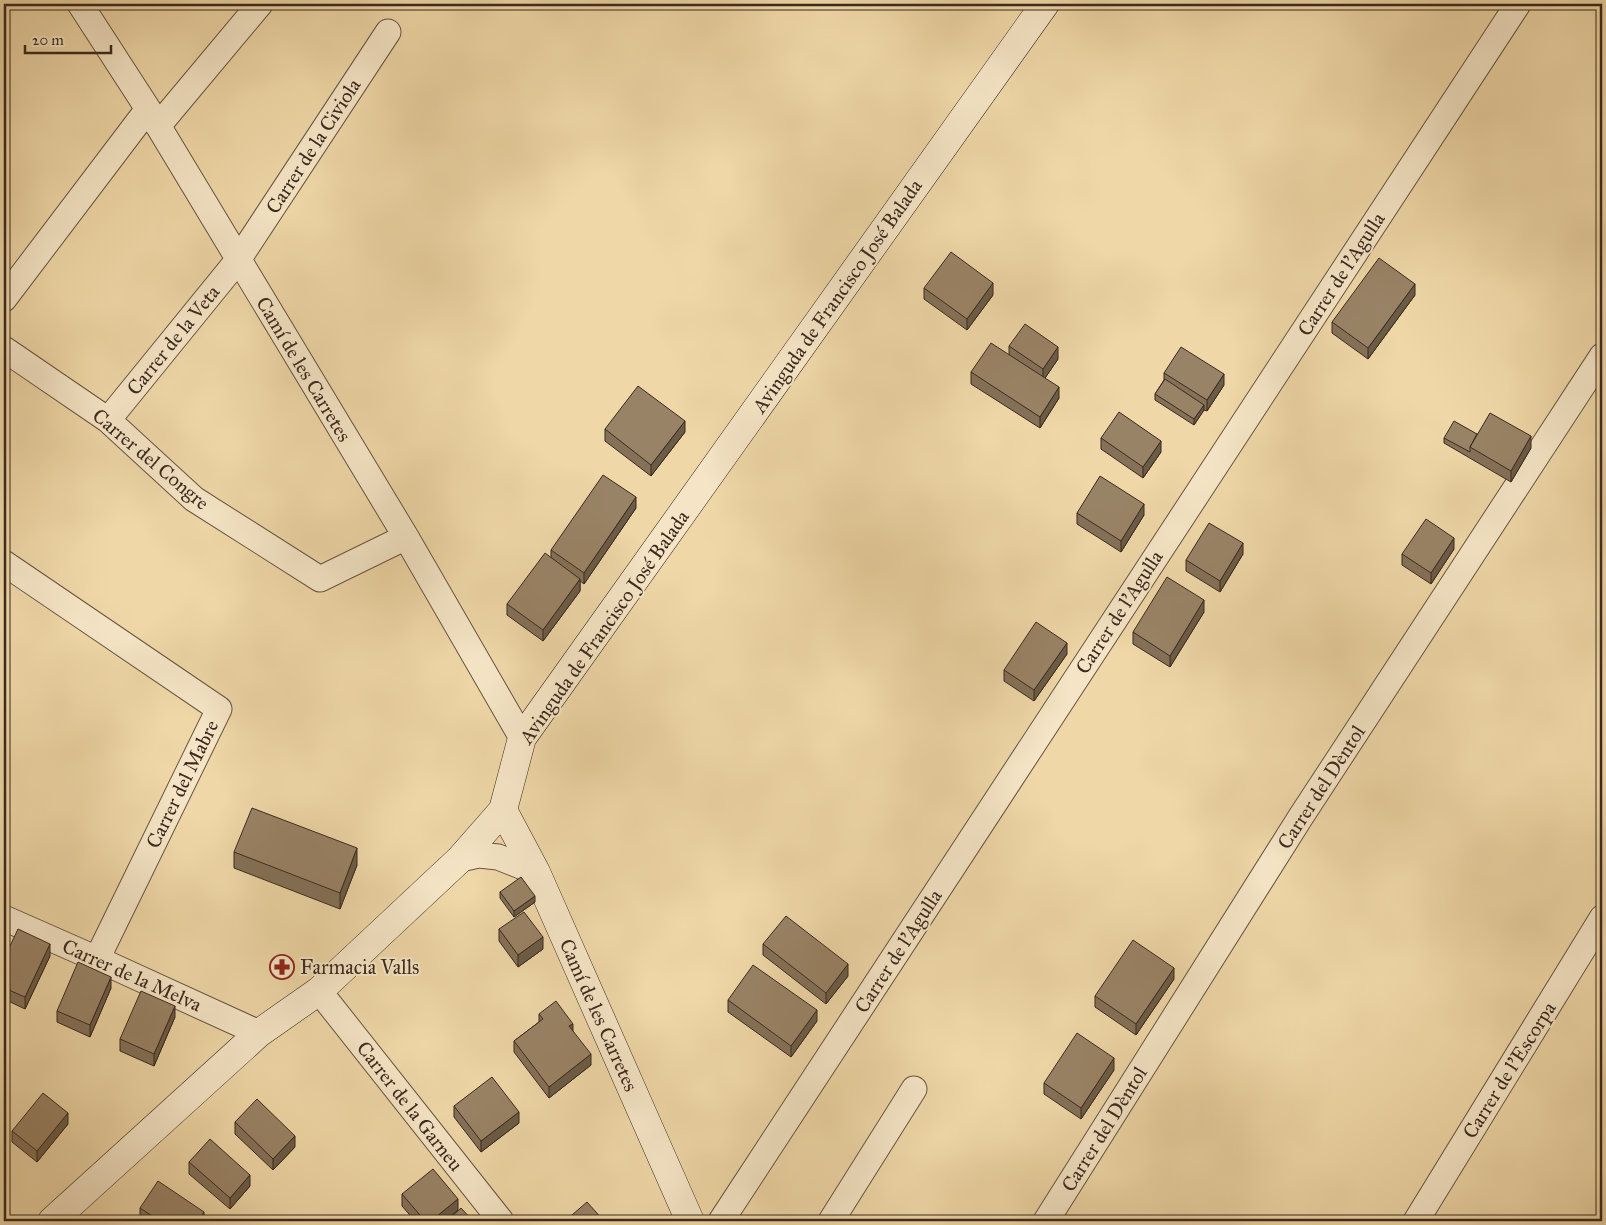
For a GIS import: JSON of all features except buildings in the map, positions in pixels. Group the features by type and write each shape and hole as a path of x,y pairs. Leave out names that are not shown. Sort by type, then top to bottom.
{"street":[{"name":"Camí de les Carretes","path":"80,4 153,118 406,537 522,738"},
{"path":"4,299 153,118 260,4"},
{"name":"Avinguda de Francisco José Balada","path":"52,1221 259,1033 319,991 460,859 503,810 522,738 1045,4"},
{"name":"Carrer de l'Agulla","path":"721,1221 1518,4"},
{"name":"Carrer de la Civiola","path":"238,260 388,32"},
{"name":"Carrer de la Veta","path":"108,420 238,260"},
{"name":"Carrer del Congre","path":"4,349 108,420 194,499 320,579 406,537"},
{"name":"Carrer del Dèntol","path":"1046,1221 1300,818 1602,356"},
{"name":"Carrer del Mabre","path":"4,562 219,709 97,959"},
{"name":"Camí de les Carretes","path":"503,810 536,872 690,1221"},
{"path":"460,859 479,854 498,857 536,872"},
{"name":"Carrer de la Melva","path":"4,918 259,1033"},
{"name":"Carrer de l'Escorpa","path":"1416,1221 1602,918"},
{"name":"Carrer de la Garneu","path":"319,991 501,1221"},
{"path":"831,1221 914,1089"}],"place":[{"name":"Farmacia Valls","path":"282,967"}]}
